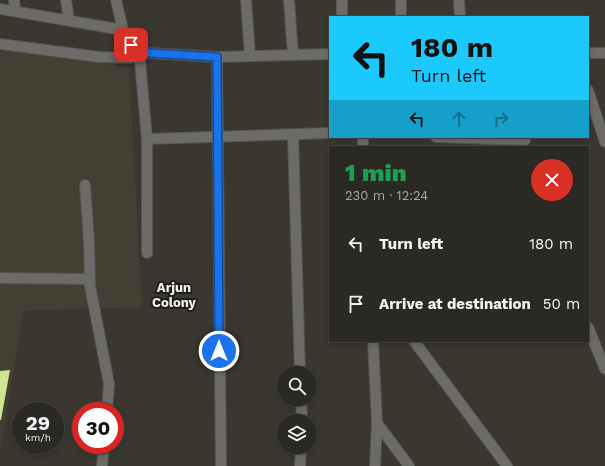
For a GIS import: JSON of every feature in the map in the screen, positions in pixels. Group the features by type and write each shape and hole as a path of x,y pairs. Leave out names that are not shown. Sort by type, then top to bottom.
{"street":[{"path":"66,0 69,20"},
{"path":"116,0 123,30 131,45 139,50 149,53 217,57 329,54"},
{"path":"246,0 250,56"},
{"path":"289,0 293,55"},
{"path":"342,0 342,16"},
{"path":"401,0 401,16"},
{"path":"459,0 460,16"},
{"path":"0,9 14,5 69,20 123,30"},
{"path":"0,44 99,57 130,58 139,50"},
{"path":"139,50 148,139 147,253"},
{"path":"589,54 605,53"},
{"path":"217,57 216,99 218,136 221,466"},
{"path":"589,93 604,137"},
{"path":"148,139 329,133"},
{"path":"293,135 300,366"},
{"path":"458,138 525,141"},
{"path":"85,185 89,279 109,384 108,402"},
{"path":"0,278 89,279"},
{"path":"589,329 603,357 605,369"},
{"path":"373,342 377,424 375,466"},
{"path":"415,342 507,466"},
{"path":"377,424 409,466"},
{"path":"102,466 103,454"},
{"path":"300,466 301,454"}],"shaded area":[{"path":"0,49 129,67 142,307 23,311 0,454"}],"building":[{"path":"10,370 1,420 0,420 0,371"}],"district":[{"name":"Arjun Colony","path":"174,294"}],"route":[{"path":"131,45 139,50 149,53 217,57 216,99 218,136 219,351"}]}
